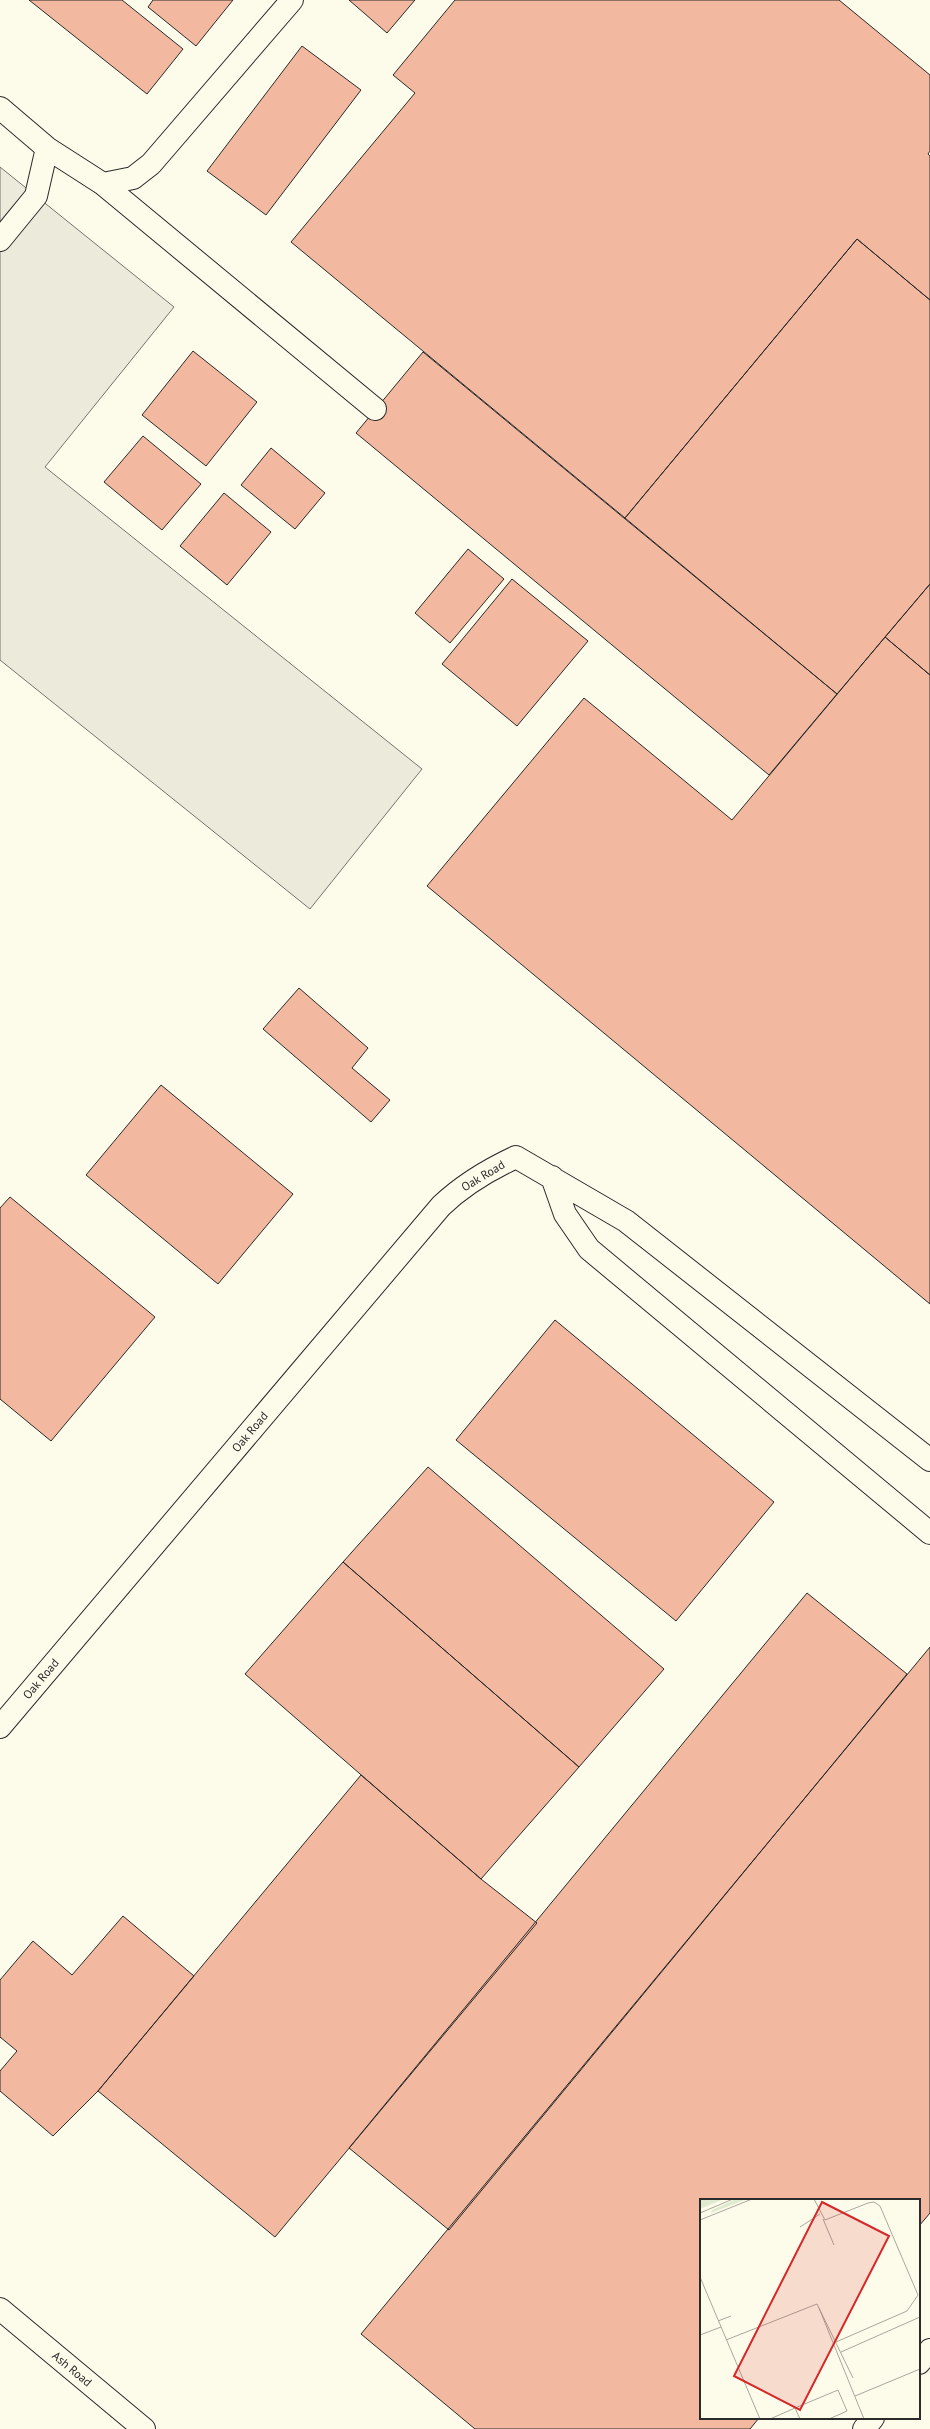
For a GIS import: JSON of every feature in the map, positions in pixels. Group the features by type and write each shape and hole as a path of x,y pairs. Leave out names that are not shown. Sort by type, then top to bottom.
{"street":[{"path":"103,184 133,178 151,164 292,0"},
{"path":"0,108 47,148 103,184 375,410"},
{"path":"0,240 36,196 47,148"},
{"name":"Oak Road","path":"0,1727 441,1206 462,1186 490,1169 516,1156 552,1177"},
{"path":"552,1177 626,1221 930,1460"},
{"path":"552,1177 565,1214 589,1249 930,1533"},
{"name":"Ash Road","path":"0,2309 144,2429"},
{"path":"920,2362 930,2350"},
{"path":"864,2429 872,2419"}],"shaded area":[{"path":"0,167 174,307 45,467 422,769 310,909 0,660"}],"building":[{"path":"29,0 122,0 183,49 147,94"},
{"path":"153,0 233,0 196,46 148,7"},
{"path":"349,0 415,0 387,33"},
{"path":"455,0 839,0 930,75 930,151 928,154 930,156 930,300 857,239 625,518 291,242 415,93 393,75"},
{"path":"302,46 361,90 266,215 207,171"},
{"path":"857,239 930,300 930,584 837,694 625,518"},
{"path":"193,351 257,402 206,466 142,415"},
{"path":"423,352 837,694 769,775 356,433"},
{"path":"143,436 201,484 162,530 104,482"},
{"path":"271,448 325,493 295,529 241,485"},
{"path":"224,493 271,532 227,585 180,546"},
{"path":"468,549 504,579 450,643 415,613"},
{"path":"512,579 588,641 517,726 442,664"},
{"path":"930,584 930,675 885,637"},
{"path":"885,637 930,675 930,1304 427,886 584,698 732,820"},
{"path":"299,988 368,1048 352,1068 390,1100 371,1122 263,1029"},
{"path":"161,1085 293,1194 218,1284 86,1175"},
{"path":"10,1197 155,1317 51,1441 0,1399 0,1208"},
{"path":"555,1320 774,1502 676,1621 456,1440"},
{"path":"428,1467 664,1669 579,1767 343,1562"},
{"path":"343,1562 579,1767 481,1879 245,1674"},
{"path":"807,1593 907,1674 449,2230 349,2148"},
{"path":"930,1647 930,2213 920,2225 920,2199 700,2199 700,2419 758,2419 750,2429 475,2429 361,2334"},
{"path":"361,1775 481,1879 537,1923 275,2237 98,2091"},
{"path":"123,1916 194,1976 98,2091 53,2136 0,2091 0,2071 17,2051 0,2037 0,1980 33,1941 72,1975"}]}
